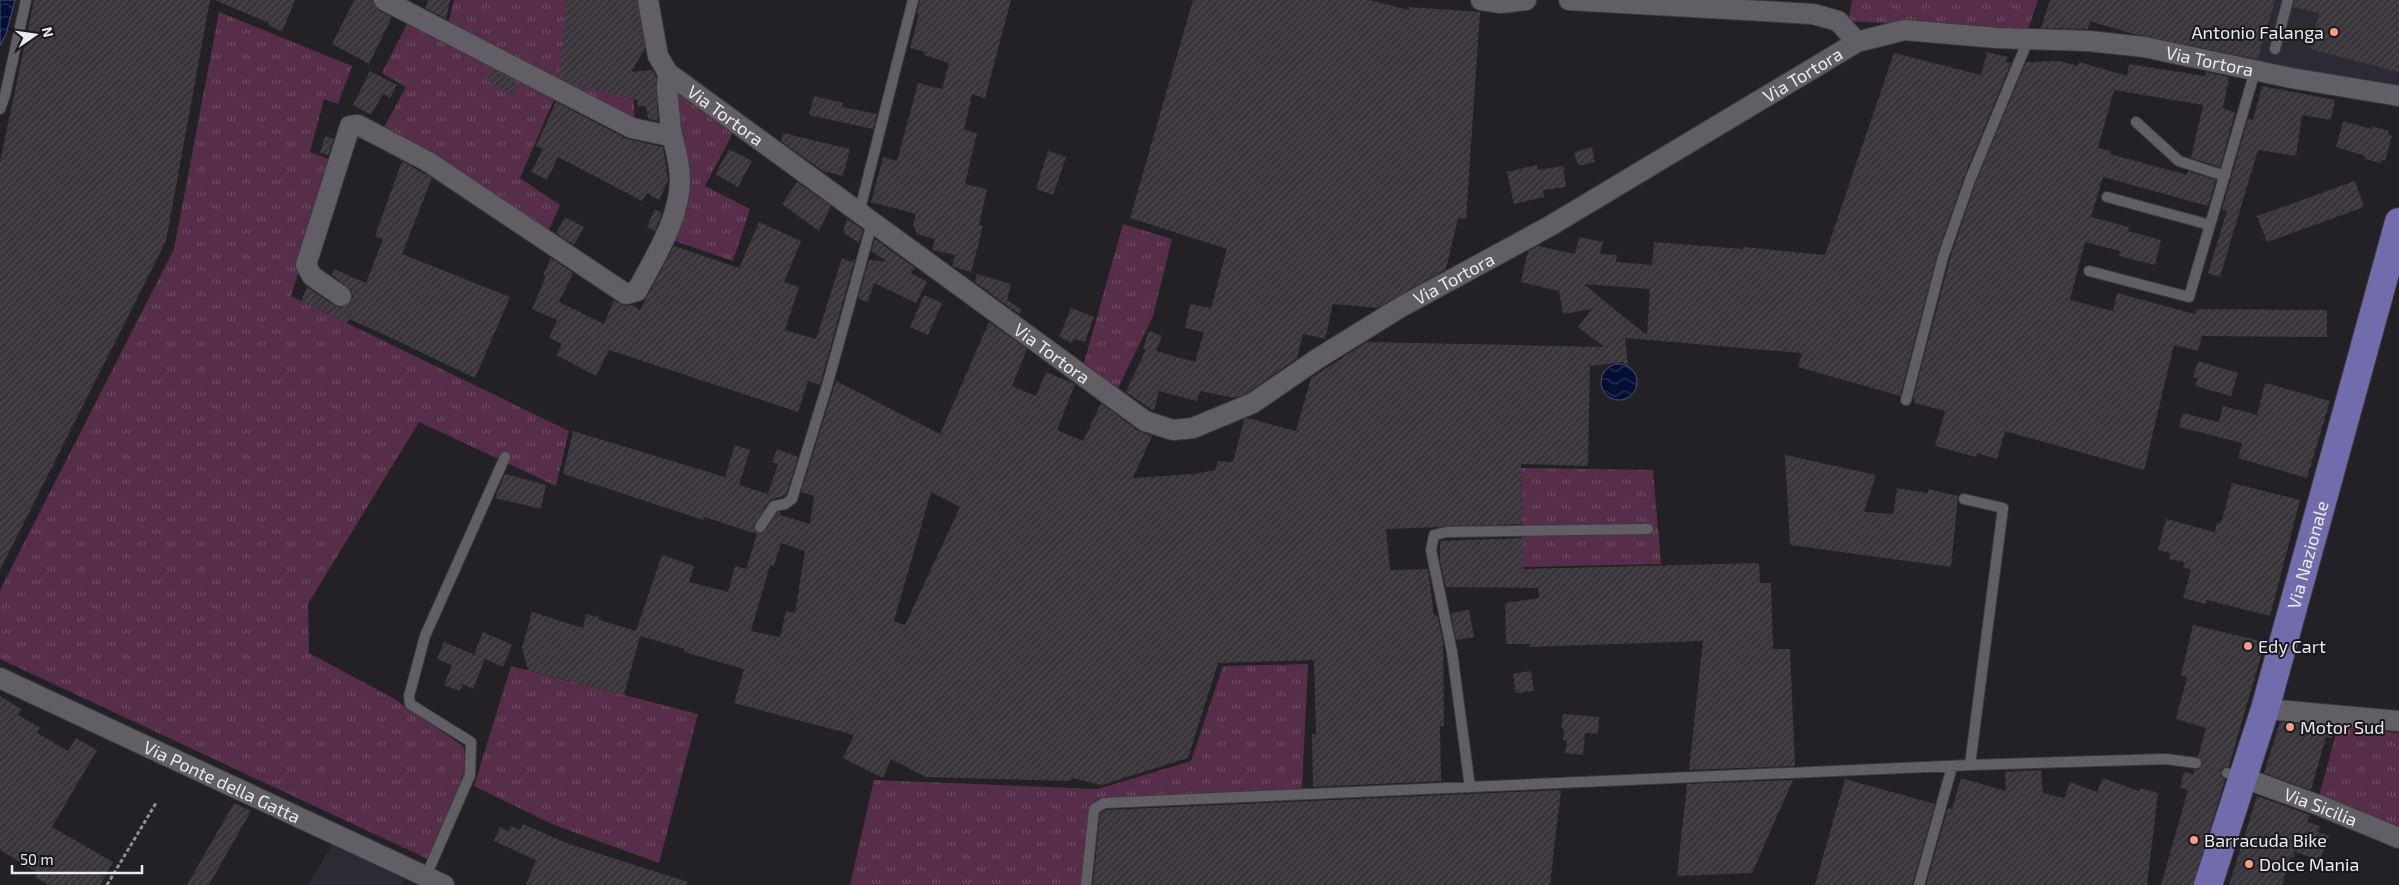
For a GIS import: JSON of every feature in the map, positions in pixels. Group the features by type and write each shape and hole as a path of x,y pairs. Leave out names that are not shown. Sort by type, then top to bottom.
{"main road":[{"name":"Via Nazionale","path":"2208,885 2235,776 2265,709 2399,225"}],"street":[{"path":"384,0 632,128 665,135 671,131"},
{"name":"Via Tortora","path":"648,0 658,56 668,72 1145,421 1173,430 1193,428 1254,403 1317,359 1401,307 1558,221 1857,42 1904,30 2028,40 2089,41 2144,47 2255,71 2399,96"},
{"path":"1481,0 1501,3 1526,0"},
{"path":"1569,0 1813,14 1838,22 1857,42"},
{"path":"341,296 312,276 306,265 350,126 358,125 427,161 626,294 637,291 667,233 676,205 680,181 678,158 671,131 667,88 668,72"},
{"name":"Via Ponte della Gatta","path":"0,678 435,881"},
{"path":"2265,709 2399,721"},
{"name":"Via Sicilia","path":"2235,776 2321,806 2399,838"}],"lane":[{"path":"0,109 5,95 26,0"},
{"path":"760,527 774,506 785,504 792,499 827,386 866,218 913,0"},
{"path":"2275,49 2288,0"},
{"path":"1906,400 1943,258 1970,180 2028,40"},
{"path":"2089,271 2190,296 2255,71"},
{"path":"2136,122 2179,161 2225,176"},
{"path":"2107,197 2210,225"},
{"path":"435,881 470,775 471,742 410,704 409,696 425,636 505,457"},
{"path":"1964,499 2003,508 1970,766"},
{"path":"1470,787 1452,652 1431,550 1434,536 1447,532 1648,529"},
{"path":"1086,885 1094,809 1104,803 2166,759 2196,764"},
{"path":"1919,885 1952,767"}],"path":[{"path":"107,885 156,803"}],"shaded area":[{"path":"2228,0 2399,0 2399,87 2308,76 2212,53"},
{"path":"332,845 405,879 401,885 308,885"}],"green space":[{"path":"454,0 641,0 646,47 632,70 635,126 447,28"},
{"path":"1852,0 2038,0 2027,32 1848,21"},
{"path":"219,12 352,66 338,104 324,99 310,152 333,161 291,296 569,431 556,486 419,422 308,604 309,653 391,697 463,746 467,764 430,860 0,659 0,590 174,249"},
{"path":"409,20 556,95 520,178 560,205 545,239 382,131 406,87 382,73"},
{"path":"670,86 733,133 705,186 750,209 733,261 669,239 680,205"},
{"path":"1123,224 1172,239 1153,316 1117,390 1084,363"},
{"path":"1521,468 1653,470 1661,564 1523,567"},
{"path":"1308,664 1302,789 1099,798 1090,805 1082,885 850,885 874,780 1098,789 1191,761 1223,666"},
{"path":"511,666 698,714 659,863 554,825 474,786"},
{"path":"2339,722 2399,733 2399,835 2318,800"}],"water":[{"path":"0,0 15,0 6,34 0,45"},
{"path":"1619,364 1626,365 1632,369 1636,375 1636,389 1632,395 1626,399 1619,400 1612,399 1606,395 1602,389 1601,382 1602,375 1606,369 1612,365"}],"building":[{"path":"34,0 210,0 166,241 0,570 0,162"},
{"path":"215,0 295,0 282,32 268,25 269,23"},
{"path":"354,0 372,0 378,10 392,17 369,64 332,44"},
{"path":"428,0 450,0 446,19 425,8"},
{"path":"567,0 636,0 645,49 630,72 652,70 656,76 658,121 648,119 646,106 638,107 637,100 575,85 559,77"},
{"path":"920,0 1011,0 985,98 972,94 964,130 977,133 965,184 987,189 979,225 983,226 971,272 952,266 955,255 932,250 935,239 917,234 913,225 916,214 871,202 883,157 897,161 918,83 942,89 949,63 924,55 925,52 910,48 919,14 917,13"},
{"path":"1193,0 1369,0 1409,10 1409,7 1480,12 1466,219 1458,218 1446,269 1377,308 1333,304 1325,339 1303,334 1297,358 1247,393 1234,398 1200,391 1197,401 1159,391 1154,411 1126,392 1146,349 1143,348 1149,331 1162,336 1156,351 1195,362 1204,332 1185,328 1190,304 1211,308 1227,249 1130,218"},
{"path":"2050,0 2275,0 2258,59 2133,34 2090,21 2088,29 2041,28"},
{"path":"2295,0 2399,0 2399,72 2310,49 2319,13 2293,7"},
{"path":"1987,52 2008,57 2006,63 2011,63 1964,177 1937,255 1900,396 1798,367 1802,353 1625,338 1628,366 1623,362 1590,366 1588,466 1521,464 1522,524 1386,529 1390,570 1428,569 1434,616 1437,615 1443,642 1444,726 1440,726 1441,781 1313,787 1312,734 1316,734 1314,660 1218,663 1188,758 1102,785 1072,778 1071,781 926,777 891,759 883,778 843,758 854,735 734,703 744,669 684,652 685,649 640,636 624,695 528,670 522,648 532,612 583,628 586,614 636,631 662,555 694,566 689,582 728,592 735,566 746,569 757,534 704,517 703,520 563,474 573,431 725,477 735,445 750,450 739,485 768,494 778,464 772,462 777,449 798,457 786,495 770,500 753,527 757,533 763,533 778,512 781,512 780,515 810,524 814,496 801,492 836,381 940,434 989,322 1027,349 1012,386 1036,396 1046,372 1075,384 1057,430 1083,441 1101,403 1138,431 1152,436 1133,478 1194,474 1215,470 1218,461 1233,462 1244,420 1247,418 1296,431 1311,378 1367,342 1604,347 1578,327 1592,309 1563,314 1559,291 1521,282 1528,251 1538,246 1575,254 1579,237 1603,242 1600,254 1617,255 1616,262 1652,265 1654,242 1743,249 1743,247 1825,255 1894,53 1981,75","holes":["1584,284 1650,289 1647,335 1610,306","931,492 960,507 905,625 894,621","781,543 805,551 795,613 786,611 780,637 751,631 770,565 774,566"]},
{"path":"2059,61 2078,66 2079,62 2127,76 2129,64 2205,76 2206,72 2229,77 2223,108 2235,113 2220,167 2191,158 2203,105 2114,90 2098,148 2111,151 2110,154 2187,175 2188,171 2216,180 2208,206 2103,177 2091,217 2129,227 2128,231 2161,240 2155,265 2119,256 2120,251 2085,242 2070,300 2113,311 2117,293 2195,314 2196,309 2327,310 2327,337 2202,336 2198,351 2174,345 2144,470 2005,431 1997,459 1977,453 1976,457 1935,446 1945,411 1915,403 1913,399 1950,259 1976,182 2026,62"},
{"path":"493,70 518,83 512,95 487,81"},
{"path":"370,71 397,85 390,98 383,94 371,115 353,105"},
{"path":"2262,86 2335,100 2331,120 2302,115 2296,156 2258,150 2220,277 2208,273 2227,211 2222,210 2248,119 2253,120"},
{"path":"814,96 843,103 842,107 877,114 873,129 809,115"},
{"path":"556,102 627,139 663,147 668,180 659,200 647,193 642,201 558,157 547,180 531,172 543,149 536,146"},
{"path":"2343,121 2371,129 2372,126 2389,131 2388,134 2392,136 2385,161 2381,160 2380,163 2365,159 2365,156 2336,147"},
{"path":"783,133 850,149 843,176 823,171 781,141"},
{"path":"325,136 334,139 328,155 320,153"},
{"path":"1592,147 1595,162 1578,166 1574,152"},
{"path":"729,149 752,161 738,187 715,174"},
{"path":"1048,151 1066,157 1053,195 1036,189"},
{"path":"402,161 432,178 402,254 510,297 475,378 383,334 349,319 347,323 301,301 307,287 335,306 341,308 350,303 353,297 351,290 332,275 334,269 366,283 383,239 375,236"},
{"path":"1537,165 1538,170 1563,166 1566,187 1543,190 1544,197 1514,204 1507,172"},
{"path":"2355,181 2364,207 2267,242 2257,216"},
{"path":"797,182 831,206 819,231 782,204"},
{"path":"655,209 662,213 655,231 647,227"},
{"path":"565,217 584,227 574,245 556,233"},
{"path":"847,219 863,230 859,243 843,232"},
{"path":"759,222 801,241 784,282 799,287 785,330 816,339 842,258 851,262 855,258 820,385 808,381 798,412 609,350 596,376 556,355 562,344 549,338 557,320 532,309 546,276 543,275 551,258 573,273 559,302 604,324 614,300 624,306 632,305 640,310 674,246 739,268"},
{"path":"875,239 915,268 911,273 927,282 916,303 874,283 868,302 858,299 869,260 888,262 871,251"},
{"path":"977,274 1011,284 1007,300 1022,310 1019,314 975,282"},
{"path":"924,295 942,303 928,335 910,327"},
{"path":"1071,308 1094,317 1085,342 1074,339 1072,343 1059,337"},
{"path":"2198,361 2238,373 2231,396 2195,386 2198,378 2193,377"},
{"path":"2265,383 2330,401 2307,478 2238,458 2242,443 2179,427 2183,413 2219,422 2223,406 2257,415"},
{"path":"1785,455 1876,475 1864,512 1893,514 1897,488 1928,493 1928,489 1958,496 1951,567 1790,545"},
{"path":"505,474 546,485 541,509 495,498"},
{"path":"2232,483 2300,500 2270,616 2207,600 2206,604 2183,598 2191,570 2183,567 2184,562 2169,559 2170,553 2158,550 2166,519 2215,532 2217,522 2221,523"},
{"path":"1523,538 1523,569 1759,563 1760,583 1771,583 1773,649 1790,649 1795,766 1689,770 1703,641 1530,647 1530,644 1506,644 1505,603 1539,598 1538,588 1446,587 1440,561 1440,541"},
{"path":"1469,610 1474,637 1456,640 1451,613"},
{"path":"2193,625 2265,642 2229,766 2220,771 2225,780 2193,885 2161,885 2188,790 2180,788 2184,772 2193,774 2194,770 2199,769 2203,763 2198,757 2206,728 2176,719 2187,677 2181,675"},
{"path":"483,632 512,645 503,667 474,654"},
{"path":"444,642 485,659 473,689 462,684 460,691 444,685 452,665 437,659"},
{"path":"1531,671 1534,691 1516,693 1513,674"},
{"path":"0,696 21,709 18,715 40,728 37,733 68,751 76,738 97,750 52,827 113,862 100,885 49,885 35,877 38,873 0,850"},
{"path":"1563,714 1599,717 1598,734 1585,733 1583,755 1565,753 1567,741 1563,740 1564,729 1561,728"},
{"path":"2280,722 2335,727 2332,738 2326,737 2311,790 2264,773"},
{"path":"2041,770 2043,793 2064,798 2070,782 2097,792 2103,778 2139,791 2140,788 2158,793 2147,885 1926,885 1948,808 1952,809 1961,778 2006,791 2005,772"},
{"path":"1845,779 1935,804 1912,885 1815,885"},
{"path":"1793,780 1752,873 1677,876 1687,784"},
{"path":"1561,790 1550,885 1093,885 1100,813 1106,810"},
{"path":"2257,796 2310,815 2307,822 2320,826 2318,832 2329,836 2320,860 2295,852 2294,857 2291,857 2282,885 2229,885"},
{"path":"234,803 251,811 209,885 187,885"},
{"path":"523,824 569,844 688,882 687,885 526,885 536,860 494,841 500,827 509,831 511,826 520,830"}],"place":[{"name":"Antonio Falanga","path":"2334,32"},
{"name":"Edy Cart","path":"2248,646"},
{"name":"Motor Sud","path":"2290,727"},
{"name":"Barracuda Bike","path":"2194,840"},
{"name":"Dolce Mania","path":"2249,864"}]}
